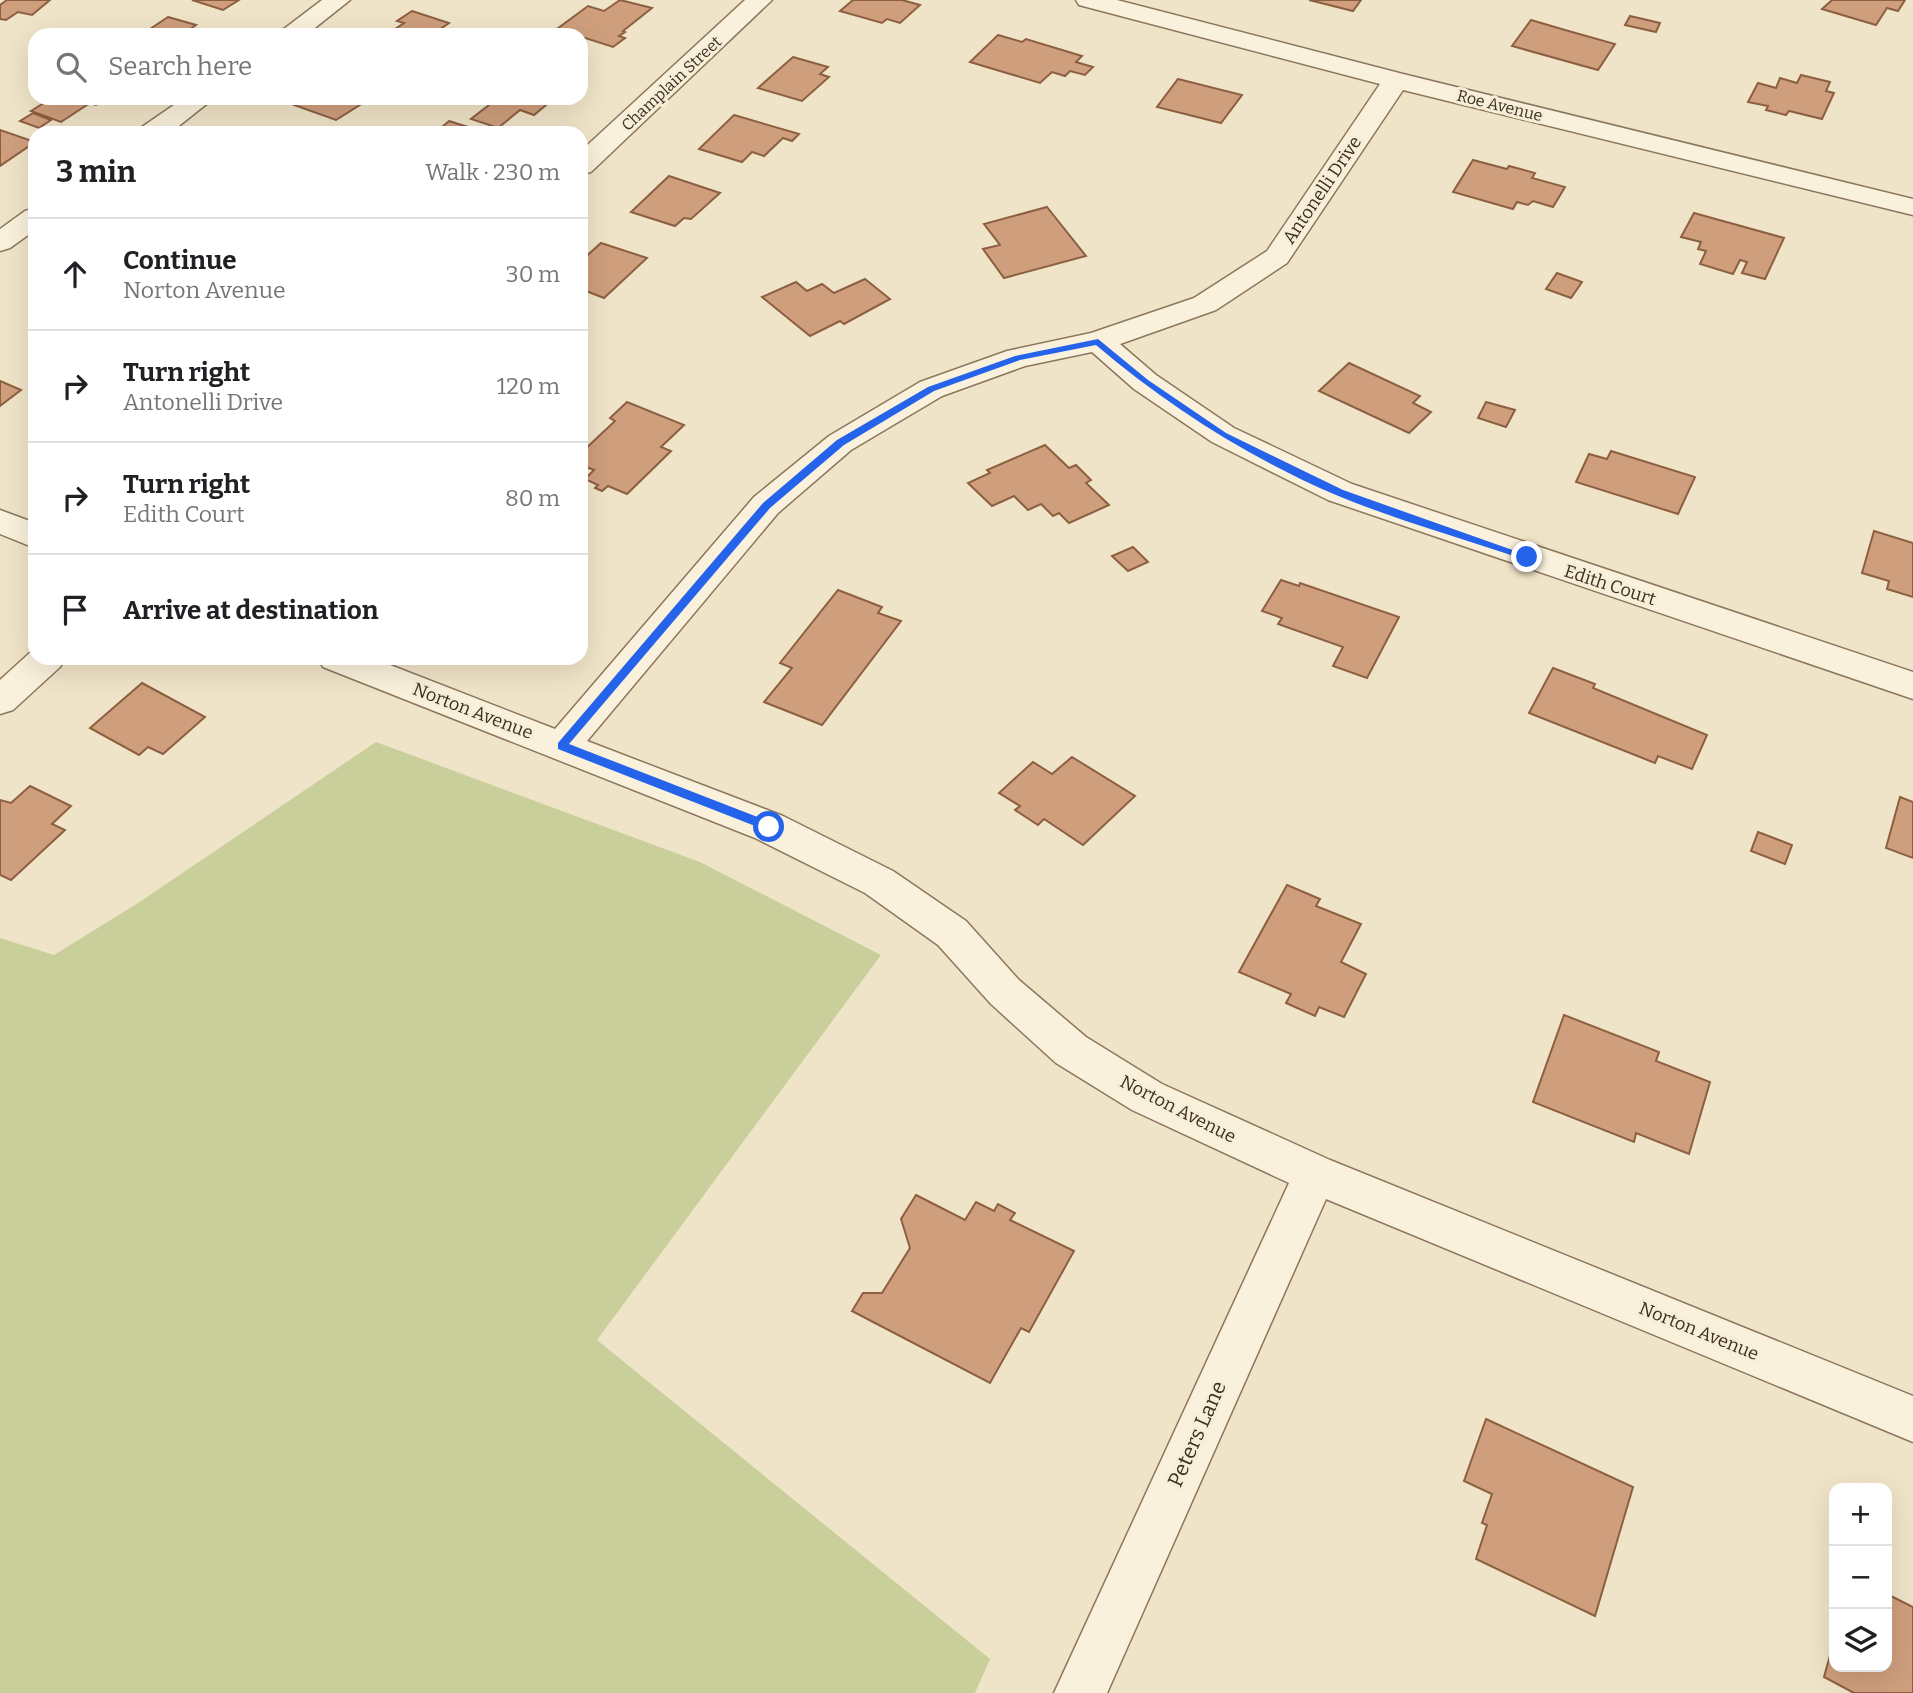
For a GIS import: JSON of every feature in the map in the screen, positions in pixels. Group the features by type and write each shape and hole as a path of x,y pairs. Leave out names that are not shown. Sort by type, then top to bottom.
{"street":[{"path":"299,28 338,0"},
{"name":"Champlain Street","path":"588,160 760,0"},
{"name":"Roe Avenue","path":"1088,0 1396,80 1913,207"},
{"path":"1171,21 1189,0"},
{"name":"Antonelli Drive","path":"562,746 766,505 840,443 931,389 1018,358 1098,341 1205,304 1277,257 1396,80"},
{"path":"162,126 191,105"},
{"path":"0,242 28,222"},
{"name":"Edith Court","path":"1098,341 1145,382 1223,435 1339,492 1913,686"},
{"path":"0,521 28,533"},
{"path":"0,701 39,665"},
{"name":"Norton Avenue","path":"354,665 769,827 879,882 952,933 1005,992 1070,1050 1147,1097 1315,1174 1913,1419"},
{"name":"Peters Lane","path":"1080,1693 1315,1174"}],"green space":[{"path":"376,742 700,862 881,955 597,1340 990,1659 975,1693 0,1693 0,938 54,955 138,903"}],"building":[{"path":"7,0 50,0 32,15 18,12 6,20 0,19 0,5"},
{"path":"192,0 239,0 223,10"},
{"path":"620,0 652,8 623,31 625,32 619,36 625,38 613,47 588,39 588,28 558,28 588,6 604,11"},
{"path":"853,0 902,0 920,5 900,23 887,19 882,23 840,11"},
{"path":"1309,0 1361,0 1353,11"},
{"path":"1832,0 1905,0 1898,11 1887,8 1876,25 1822,9"},
{"path":"412,11 449,23 442,28 396,28 404,23 397,21"},
{"path":"1630,16 1660,23 1656,32 1625,25"},
{"path":"168,17 196,25 192,28 152,28"},
{"path":"1531,20 1615,44 1598,70 1512,46"},
{"path":"998,35 1022,42 1026,39 1082,56 1076,62 1093,67 1085,75 1070,71 1065,76 1052,72 1040,83 970,62"},
{"path":"793,57 828,67 820,74 829,77 802,101 758,88"},
{"path":"1801,75 1830,82 1826,91 1834,93 1822,119 1789,111 1786,115 1766,110 1768,106 1748,102 1758,83 1776,88 1780,78 1797,83"},
{"path":"1178,79 1242,95 1221,123 1157,107"},
{"path":"41,105 87,105 61,122 31,111"},
{"path":"294,105 360,105 336,120"},
{"path":"489,105 546,105 534,115 520,110 500,126 471,119"},
{"path":"33,113 51,120 42,126 20,121"},
{"path":"734,115 799,134 792,141 783,138 764,156 752,152 742,162 699,149"},
{"path":"449,121 465,126 443,126"},
{"path":"0,130 28,140 28,147 0,166"},
{"path":"1473,160 1535,173 1532,178 1565,187 1553,207 1533,201 1528,205 1517,202 1513,209 1453,192"},
{"path":"669,176 720,193 691,219 684,218 675,226 631,212"},
{"path":"1047,207 1086,256 1004,278 983,249 1000,245 984,224"},
{"path":"1694,213 1784,238 1765,279 1742,273 1747,262 1740,260 1733,274 1700,264 1706,251 1698,249 1701,242 1681,237"},
{"path":"601,243 647,258 604,298 588,292 588,255"},
{"path":"1557,273 1582,282 1571,298 1546,289"},
{"path":"865,279 890,299 844,324 840,321 810,336 762,297 796,282 807,291 822,284 834,293"},
{"path":"1349,363 1420,396 1413,403 1431,412 1409,433 1319,391"},
{"path":"0,381 21,390 0,406"},
{"path":"627,402 684,425 661,447 671,451 627,494 608,486 602,491 595,488 598,485 588,480 588,476 594,470 588,468 588,446 615,421 610,418"},
{"path":"1486,402 1515,410 1506,427 1478,418"},
{"path":"1045,445 1069,468 1076,465 1091,480 1086,483 1109,505 1069,523 1059,513 1053,516 1041,504 1028,510 1014,496 992,506 968,483 990,473 987,470"},
{"path":"1611,451 1695,477 1678,514 1576,482 1589,454 1607,459"},
{"path":"1874,531 1913,543 1913,597 1887,589 1889,581 1862,573"},
{"path":"1133,547 1148,562 1128,571 1112,556"},
{"path":"1281,580 1299,586 1300,583 1399,617 1367,678 1333,666 1343,647 1278,624 1282,618 1262,611"},
{"path":"838,590 882,607 878,613 901,621 822,725 764,702 792,668 780,663"},
{"path":"1553,668 1595,684 1593,688 1707,735 1692,769 1658,756 1655,763 1529,713"},
{"path":"142,683 205,717 163,754 148,747 139,755 90,728"},
{"path":"1072,757 1135,796 1083,845 1044,819 1038,825 1015,810 1020,806 999,793 1033,762 1052,774"},
{"path":"30,786 71,806 52,824 65,830 11,880 0,875 0,800 11,803"},
{"path":"1900,797 1913,802 1913,858 1886,848"},
{"path":"1758,832 1792,845 1785,864 1751,851"},
{"path":"1287,885 1320,899 1316,906 1361,924 1341,962 1366,974 1344,1017 1319,1007 1315,1016 1286,1003 1291,994 1239,972"},
{"path":"1564,1015 1659,1052 1656,1061 1710,1082 1689,1154 1636,1133 1634,1142 1533,1102"},
{"path":"916,1195 965,1220 976,1202 994,1211 998,1204 1015,1213 1010,1220 1074,1251 1029,1332 1021,1328 990,1383 852,1311 863,1293 882,1293 910,1248 901,1219"},
{"path":"1486,1419 1633,1487 1595,1616 1476,1559 1487,1525 1482,1523 1492,1494 1464,1481"},
{"path":"1892,1596 1913,1607 1913,1693 1854,1693 1824,1677 1829,1659 1829,1672 1892,1672"}],"route":[{"path":"769,827 562,746 766,505 840,443 931,389 1018,358 1098,341 1145,382 1223,435 1339,492 1527,557"}]}
